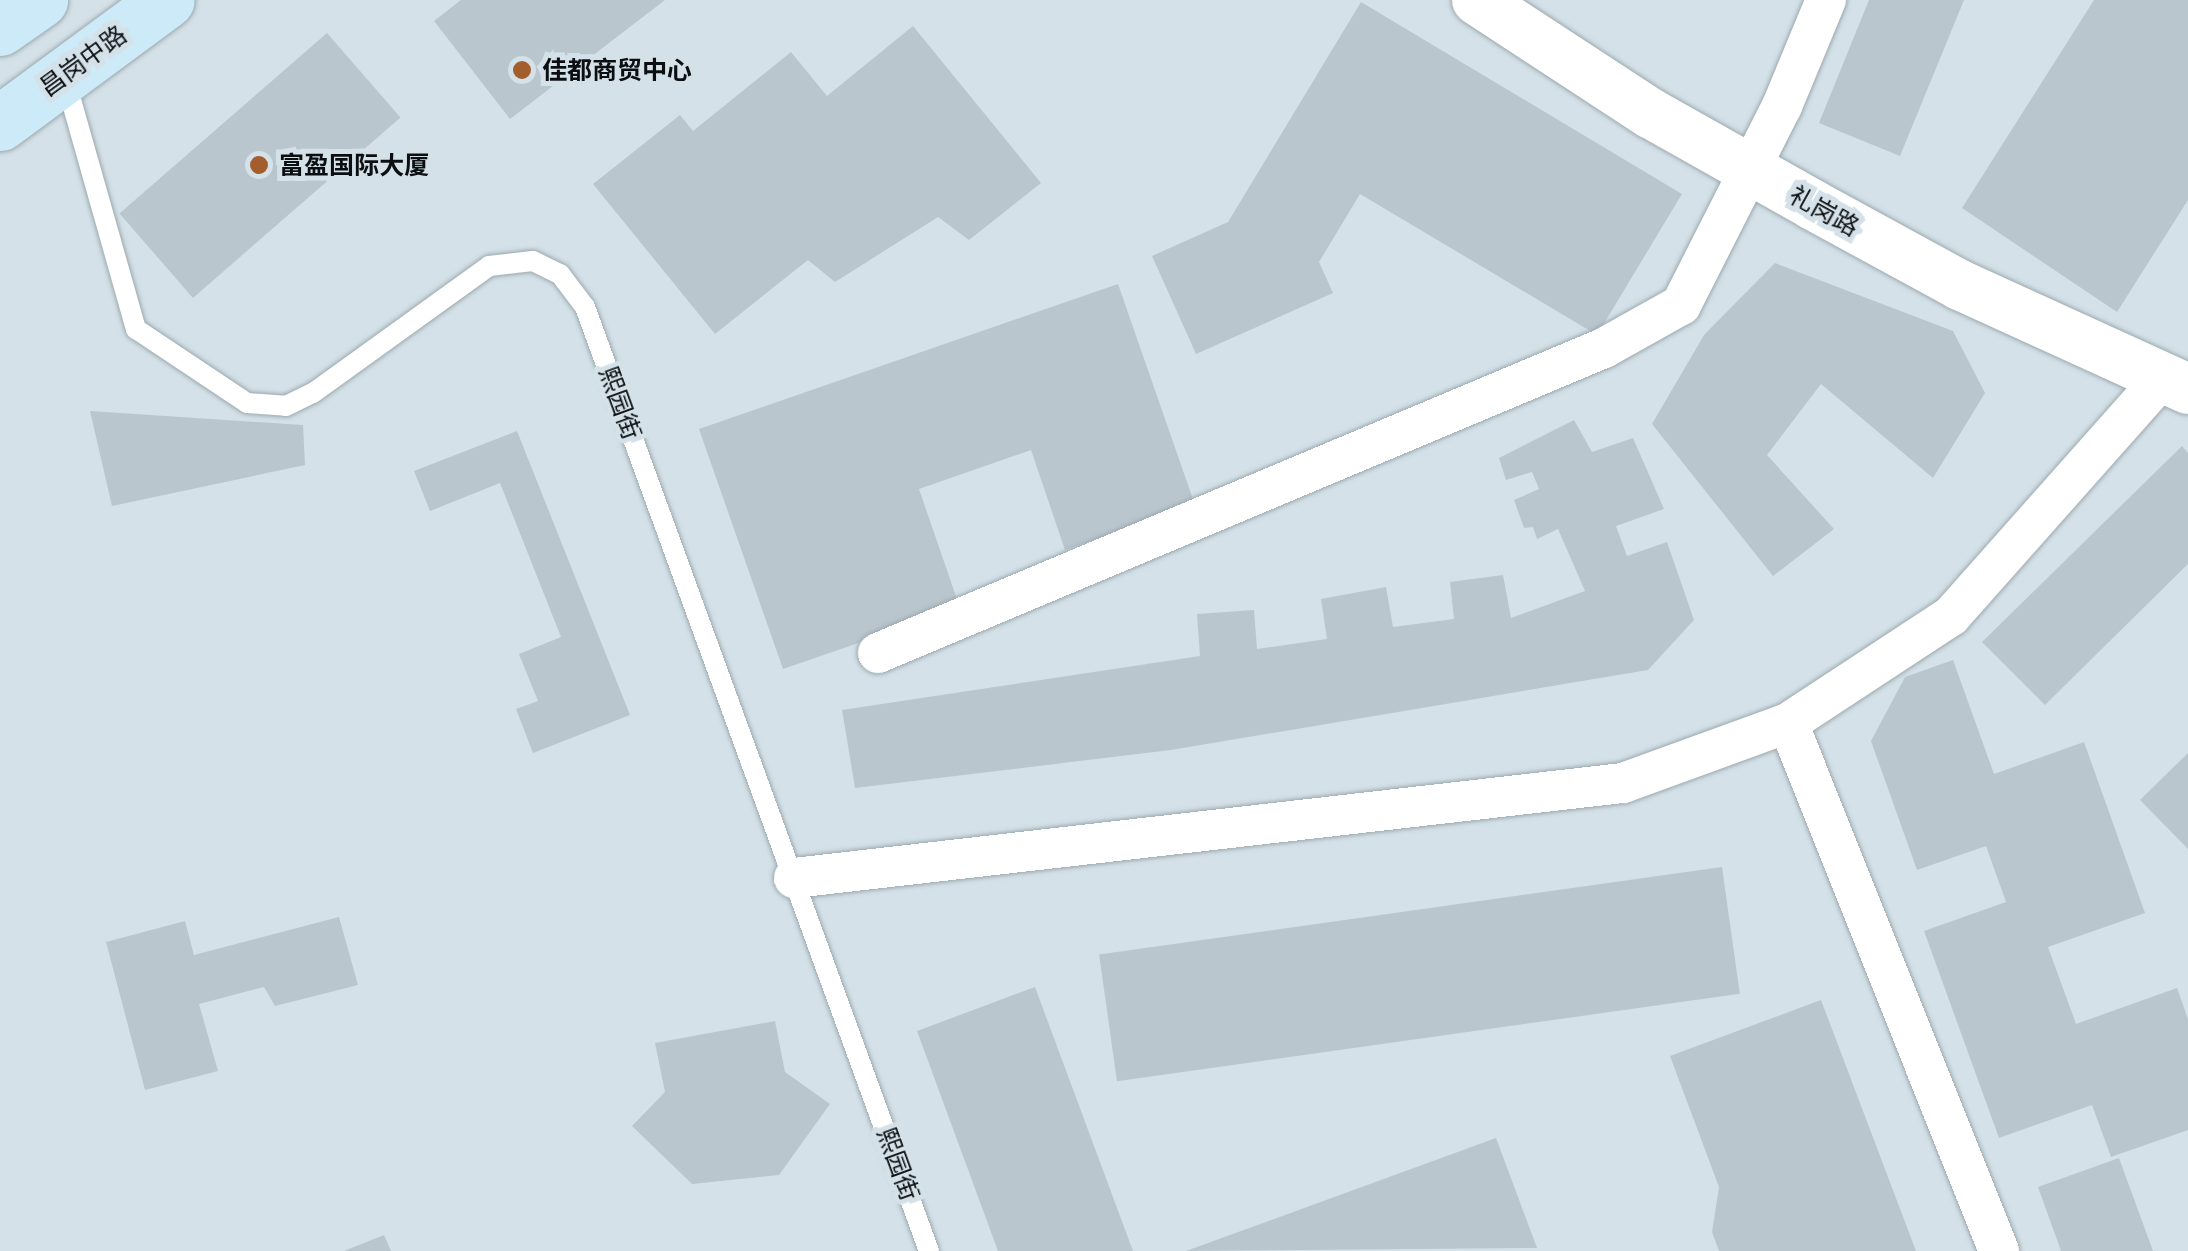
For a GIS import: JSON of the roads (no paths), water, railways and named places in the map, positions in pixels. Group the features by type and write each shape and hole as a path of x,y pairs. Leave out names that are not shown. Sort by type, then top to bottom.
{"main road":[{"path":"0,28 40,0"},
{"name":"昌岗中路","path":"0,122 167,0"}],"street":[{"name":"礼岗路","path":"1477,0 1751,170 1960,285 2176,383"},
{"path":"878,652 1604,348 1680,305 1751,170 1826,0"},
{"path":"794,878 1623,783 1788,723 1952,616 2176,383"},
{"path":"1788,723 1998,1251"}],"lane":[{"name":"熙园街","path":"64,76 136,330 247,404 286,406 312,393 489,266 533,261 560,274 585,307 929,1251"}],"place":[{"name":"佳都商贸中心","path":"522,70"},
{"name":"富盈国际大厦","path":"259,165"}]}
